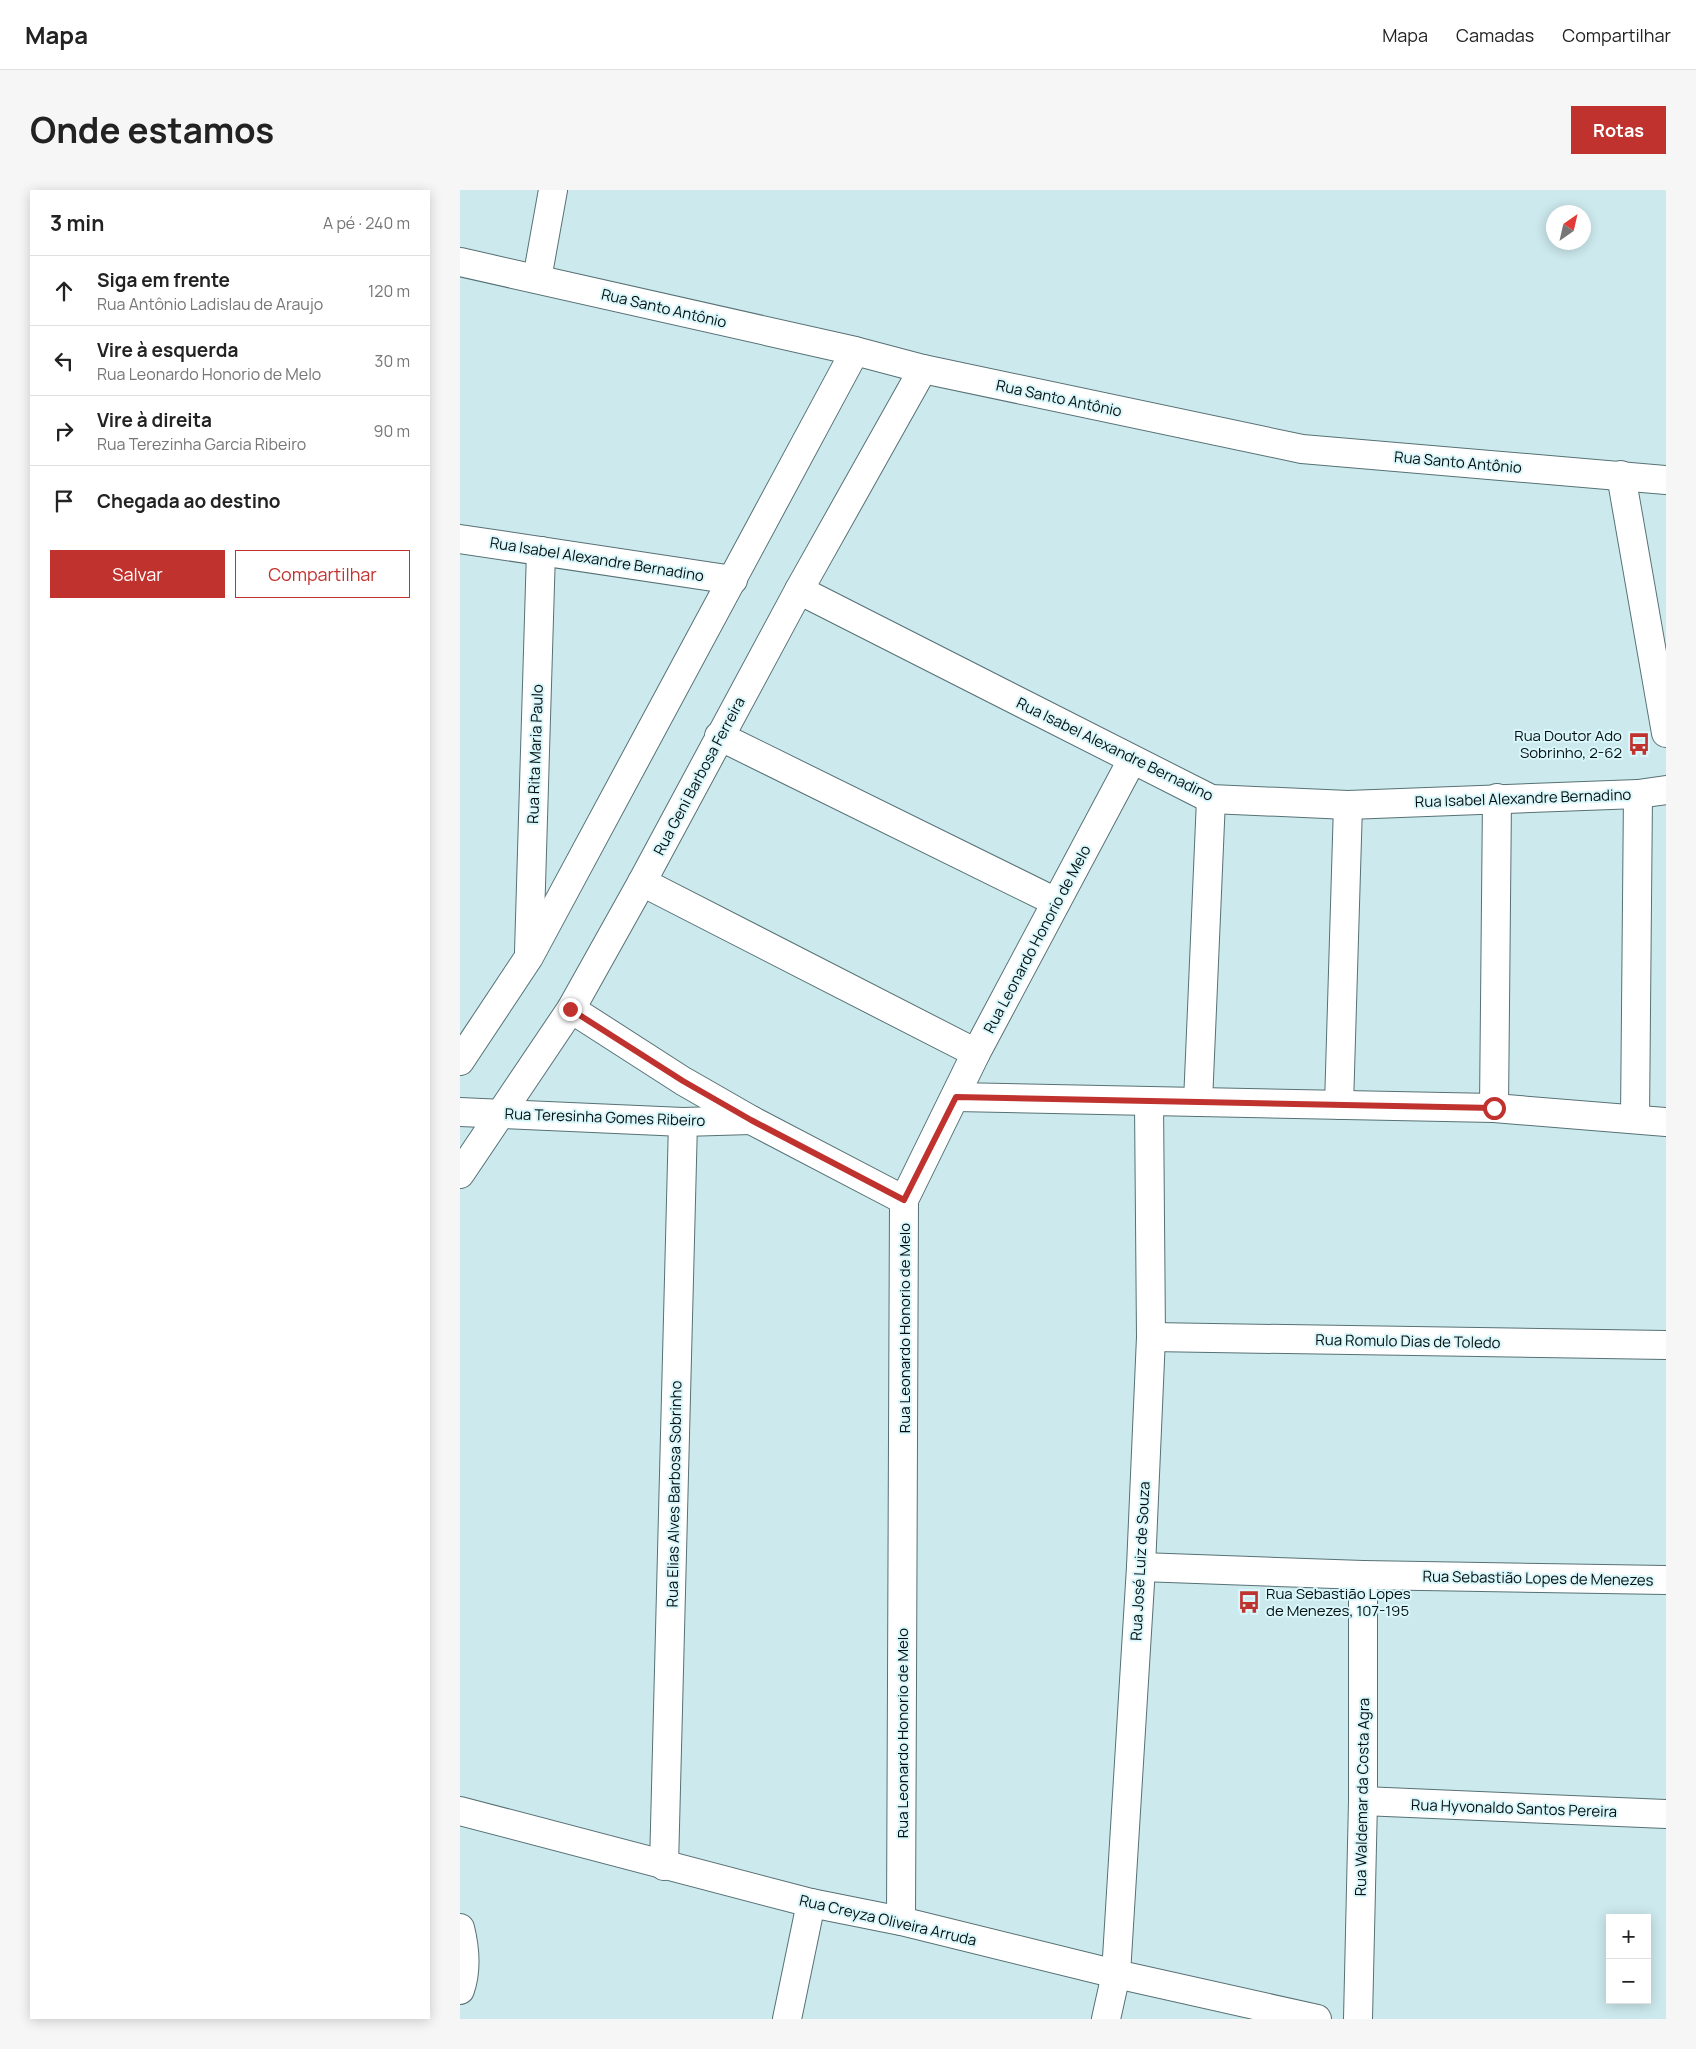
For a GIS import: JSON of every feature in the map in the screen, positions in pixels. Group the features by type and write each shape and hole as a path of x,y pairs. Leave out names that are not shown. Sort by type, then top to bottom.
{"street":[{"path":"537,279 553,190"},
{"name":"Rua Santo Antônio","path":"460,262 855,351 923,369 1302,449 1666,480"},
{"path":"460,1061 529,958 855,351"},
{"name":"Rua Geni Barbosa Ferreira","path":"460,1174 570,1009 642,882 799,590 923,369"},
{"path":"1621,475 1666,733"},
{"name":"Rua Isabel Alexandre Bernadino","path":"460,539 733,580"},
{"name":"Rua Rita Maria Paulo","path":"529,958 541,551"},
{"name":"Rua Isabel Alexandre Bernadino","path":"799,590 1211,799 1348,805 1638,794 1666,790"},
{"path":"719,736 1056,902"},
{"name":"Rua Leonardo Honorio de Melo","path":"901,1921 904,1200 976,1053 1132,760"},
{"path":"1635,1119 1638,794"},
{"path":"1494,1108 1498,798"},
{"path":"1198,1102 1211,799"},
{"path":"1339,1105 1348,805"},
{"path":"642,882 976,1053"},
{"path":"570,1009 683,1081 751,1120 904,1200"},
{"path":"956,1097 1494,1108 1666,1122"},
{"name":"Rua José Luiz de Souza","path":"1106,2019 1116,1974 1141,1567 1151,1337 1149,1102"},
{"name":"Rua Teresinha Gomes Ribeiro","path":"460,1112 683,1122 751,1120"},
{"name":"Rua Elias Alves Barbosa Sobrinho","path":"664,1866 683,1122"},
{"name":"Rua Romulo Dias de Toledo","path":"1151,1337 1666,1345"},
{"name":"Rua Sebastião Lopes de Menezes","path":"1141,1567 1364,1575 1666,1580"},
{"name":"Rua Waldemar da Costa Agra","path":"1358,2019 1364,1575"},
{"name":"Rua Hyvonaldo Santos Pereira","path":"1362,1801 1666,1814"},
{"name":"Rua Creyza Oliveira Arruda","path":"460,1811 811,1903 901,1921 1116,1974 1317,2019"},
{"path":"787,2019 811,1903"},
{"path":"460,1928 464,1962 464,1978 460,1990"}],"place":[{"name":"Rua Doutor Ado Sobrinho, 2-62","path":"1639,744"},
{"name":"Rua Sebastião Lopes de Menezes, 107-195","path":"1249,1602"}],"route":[{"path":"570,1009 683,1081 751,1120 904,1200 956,1097 1494,1108"}]}
